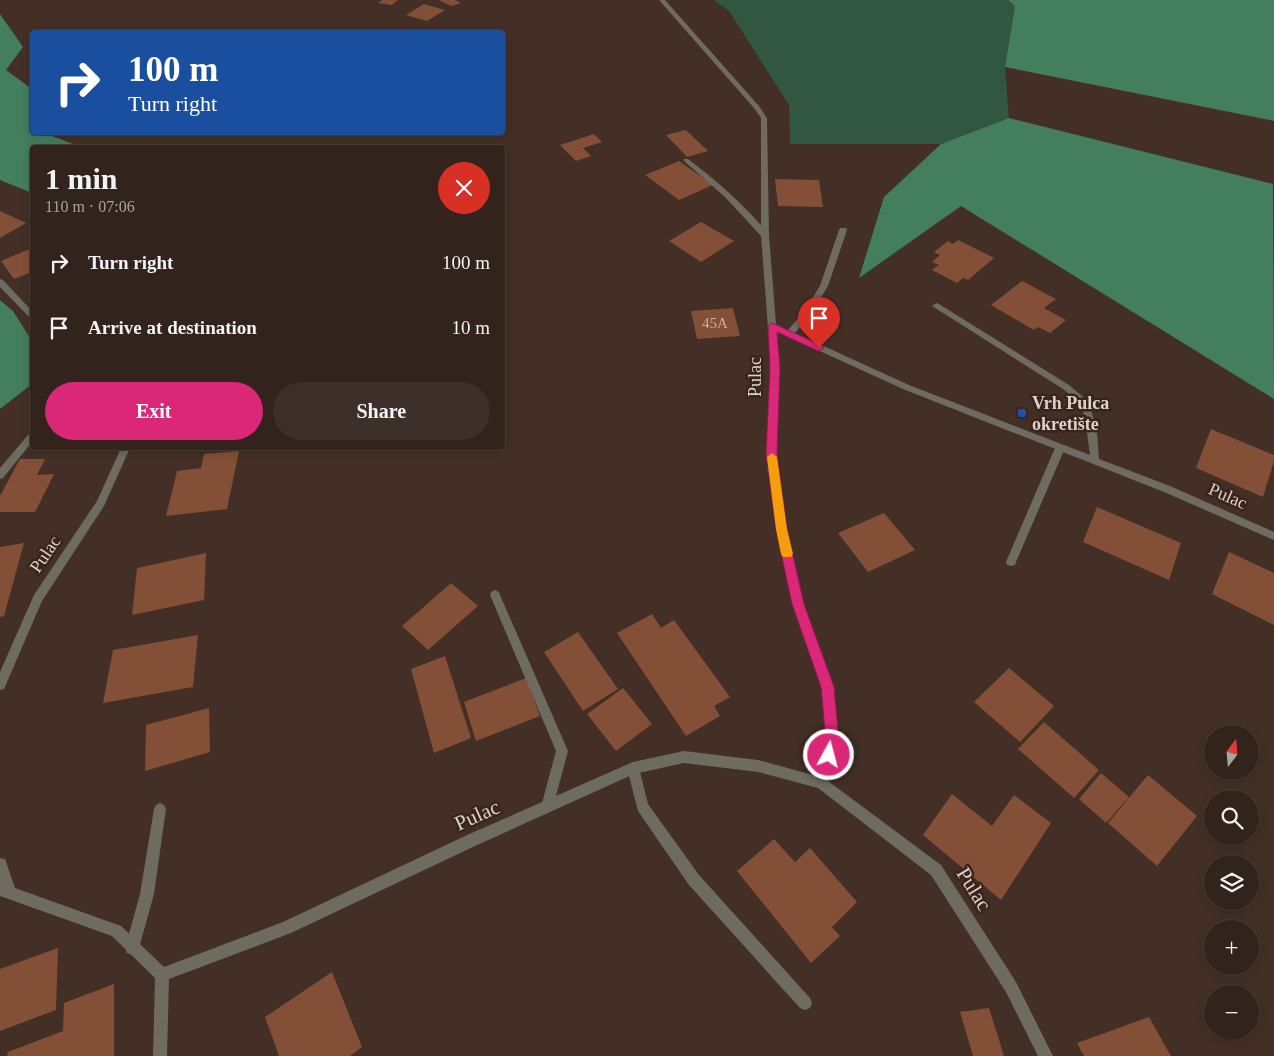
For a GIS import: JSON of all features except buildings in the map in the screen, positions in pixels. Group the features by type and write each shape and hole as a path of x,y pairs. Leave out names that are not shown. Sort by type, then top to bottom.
{"street":[{"name":"Pulac","path":"662,0 758,107 764,118 766,234 775,368 771,454 782,529 798,604 828,687 832,741 821,784"},
{"path":"686,160 721,187 766,234"},
{"path":"789,334 808,312 824,286 843,230"},
{"path":"0,282 30,314"},
{"path":"936,306 1066,387 1086,404 1092,432 1095,462"},
{"name":"Pulac","path":"772,326 906,388 1167,489 1274,536"},
{"path":"0,475 30,438"},
{"path":"1011,562 1060,448"},
{"name":"Pulac","path":"0,685 38,598 102,503 124,450"},
{"path":"495,595 562,751 547,807"},
{"name":"Pulac","path":"162,975 286,928 633,768 684,757 758,766 821,784 936,870 1011,988 1046,1056"},
{"path":"633,768 642,807 694,880 805,1003"},
{"path":"132,948 147,894 160,809"},
{"path":"0,864 5,892 116,931 162,975 160,1056"}],"green space":[{"path":"714,0 1008,0 1015,6 1005,67 1009,118 941,144 790,144 789,105 729,11"},
{"path":"1008,0 1274,0 1274,121 1005,67 1015,6"},
{"path":"0,14 23,47 6,70 30,88 30,135 49,135 76,145 30,145 30,192 0,180"},
{"path":"1009,118 1273,184 1274,399 961,206 859,278 884,197 941,144"},
{"path":"0,300 13,311 30,338 30,386 0,409"}],"slow traffic":[{"path":"772,457 787,554"}],"place":[{"name":"Vrh Pulca okretište","path":"1022,413"}],"route":[{"path":"819,348 772,326 775,368 771,454 782,529 798,604 828,687 832,741 829,755"}]}
